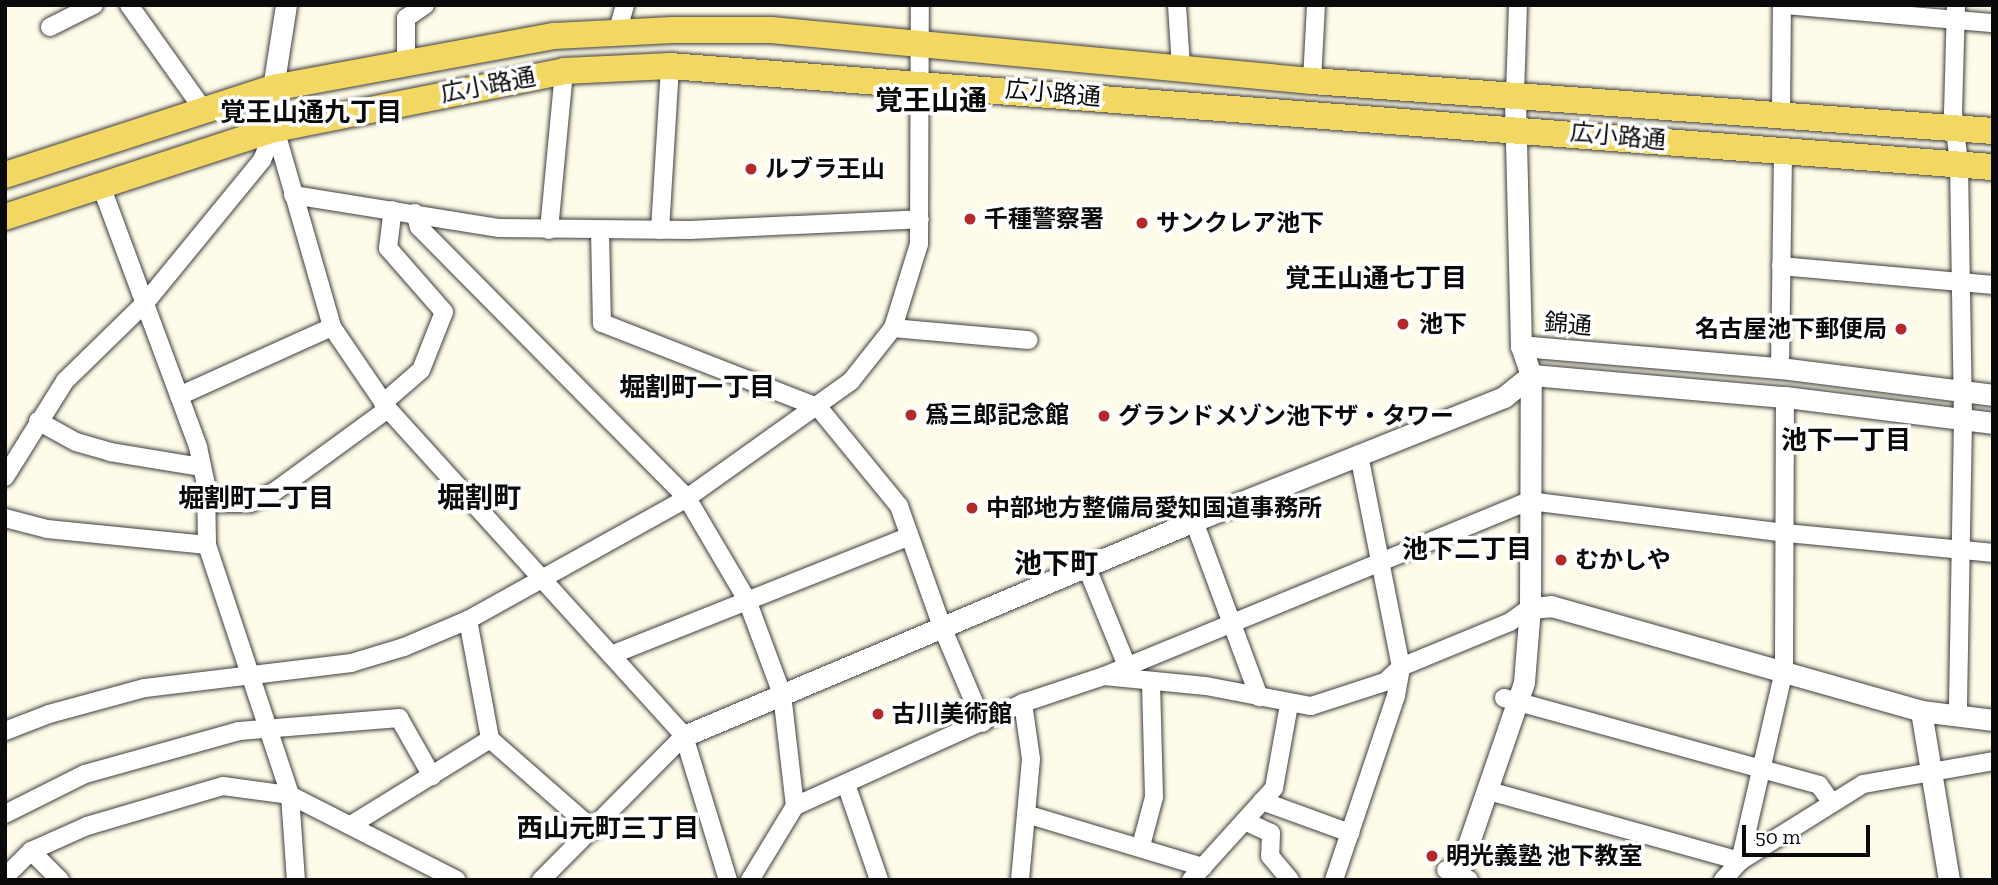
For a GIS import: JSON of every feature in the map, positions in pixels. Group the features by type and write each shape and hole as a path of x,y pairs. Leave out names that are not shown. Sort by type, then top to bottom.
{"main road":[{"name":"広小路通","path":"5,175 274,88 407,61 554,36 617,33 771,30 1312,81 1781,112 1993,131"},
{"name":"広小路通","path":"5,217 100,183 275,129 564,71 670,66 920,82 1993,167"}],"street":[{"path":"50,27 94,5"},
{"path":"129,5 205,112"},
{"path":"286,5 274,88 275,129 332,327 385,406 684,736 728,880"},
{"path":"407,61 406,18 425,5"},
{"path":"617,33 625,5"},
{"path":"5,731 49,714 145,688 351,663 404,648 468,620 687,498 851,381 893,328 912,277 920,219 920,5"},
{"path":"1177,5 1181,67"},
{"path":"1312,81 1316,5"},
{"path":"1458,876 1489,791 1512,700 1530,608 1531,374 1521,346 1515,95 1518,5"},
{"path":"1781,112 1784,5 1956,12 1993,23"},
{"path":"1956,12 1963,419 1958,716"},
{"path":"660,230 670,66"},
{"path":"549,230 564,71"},
{"path":"8,472 37,421 65,381 145,303 262,160 275,129"},
{"path":"1780,368 1783,149"},
{"path":"100,183 179,396 202,467 207,503 207,545 290,795 296,880"},
{"path":"293,195 499,228 549,230 660,230 920,219"},
{"path":"207,503 250,503 274,492 385,406 421,370 444,312 388,248 393,210"},
{"path":"415,213 419,227 687,498 747,600 782,694 795,806"},
{"path":"600,231 602,323 818,407 899,506 942,628 983,723"},
{"path":"1781,266 1993,285"},
{"path":"179,396 332,327"},
{"path":"893,328 1028,340"},
{"name":"錦通","path":"1504,397 1521,346 1780,368 1993,395"},
{"path":"541,880 594,830 684,736 1194,521 1504,397 1531,374 1785,397 1993,423"},
{"path":"1504,397 1530,411"},
{"path":"1740,861 1758,770 1784,670 1785,397"},
{"path":"37,421 76,442 110,452 202,467"},
{"path":"1334,880 1396,696 1401,667 1359,454"},
{"path":"750,880 795,806 1023,703 1104,676 1379,560 1529,501 1786,533 1993,553"},
{"path":"5,517 71,533 207,545"},
{"path":"1194,521 1259,697"},
{"path":"611,655 908,537"},
{"path":"1087,568 1127,666"},
{"path":"1104,676 1152,683 1206,686 1289,705 1311,706 1364,691 1385,682 1401,667 1510,622 1530,608 1551,606 1921,711 1993,720"},
{"path":"468,620 491,739 594,830"},
{"path":"1141,846 1154,797 1152,683"},
{"path":"1512,700 1819,785 1832,803"},
{"path":"1020,880 1031,759 1023,703"},
{"path":"1026,814 1141,846 1197,873 1247,822 1274,788 1282,763 1289,705"},
{"path":"1921,711 1928,775 1949,880"},
{"path":"5,814 85,775 239,731 268,728 399,718 432,776"},
{"path":"351,825 491,739"},
{"path":"1723,880 1740,861 1863,785 1993,761"},
{"path":"846,784 879,880"},
{"path":"5,877 30,851 88,826 223,786 290,795 457,880"},
{"path":"1489,791 1740,861"},
{"path":"1262,801 1350,833"},
{"path":"1247,822 1271,833 1270,856 1290,880"},
{"path":"30,851 60,880"}],"place":[{"name":"ルブラ王山","path":"751,169"},
{"name":"千種警察署","path":"970,219"},
{"name":"サンクレア池下","path":"1142,223"},
{"name":"池下","path":"1403,324"},
{"name":"名古屋池下郵便局","path":"1901,329"},
{"name":"爲三郎記念館","path":"911,415"},
{"name":"グランドメゾン池下ザ・タワー","path":"1104,416"},
{"name":"中部地方整備局愛知国道事務所","path":"972,508"},
{"name":"むかしや","path":"1561,560"},
{"name":"古川美術館","path":"878,714"},
{"name":"明光義塾 池下教室","path":"1432,856"}],"district":[{"name":"覚王山通","path":"931,101"},
{"name":"覚王山通九丁目","path":"311,113"},
{"name":"覚王山通七丁目","path":"1376,279"},
{"name":"堀割町一丁目","path":"697,388"},
{"name":"池下一丁目","path":"1846,441"},
{"name":"堀割町","path":"479,498"},
{"name":"堀割町二丁目","path":"256,499"},
{"name":"池下二丁目","path":"1467,550"},
{"name":"池下町","path":"1056,564"},
{"name":"西山元町三丁目","path":"608,829"}]}
